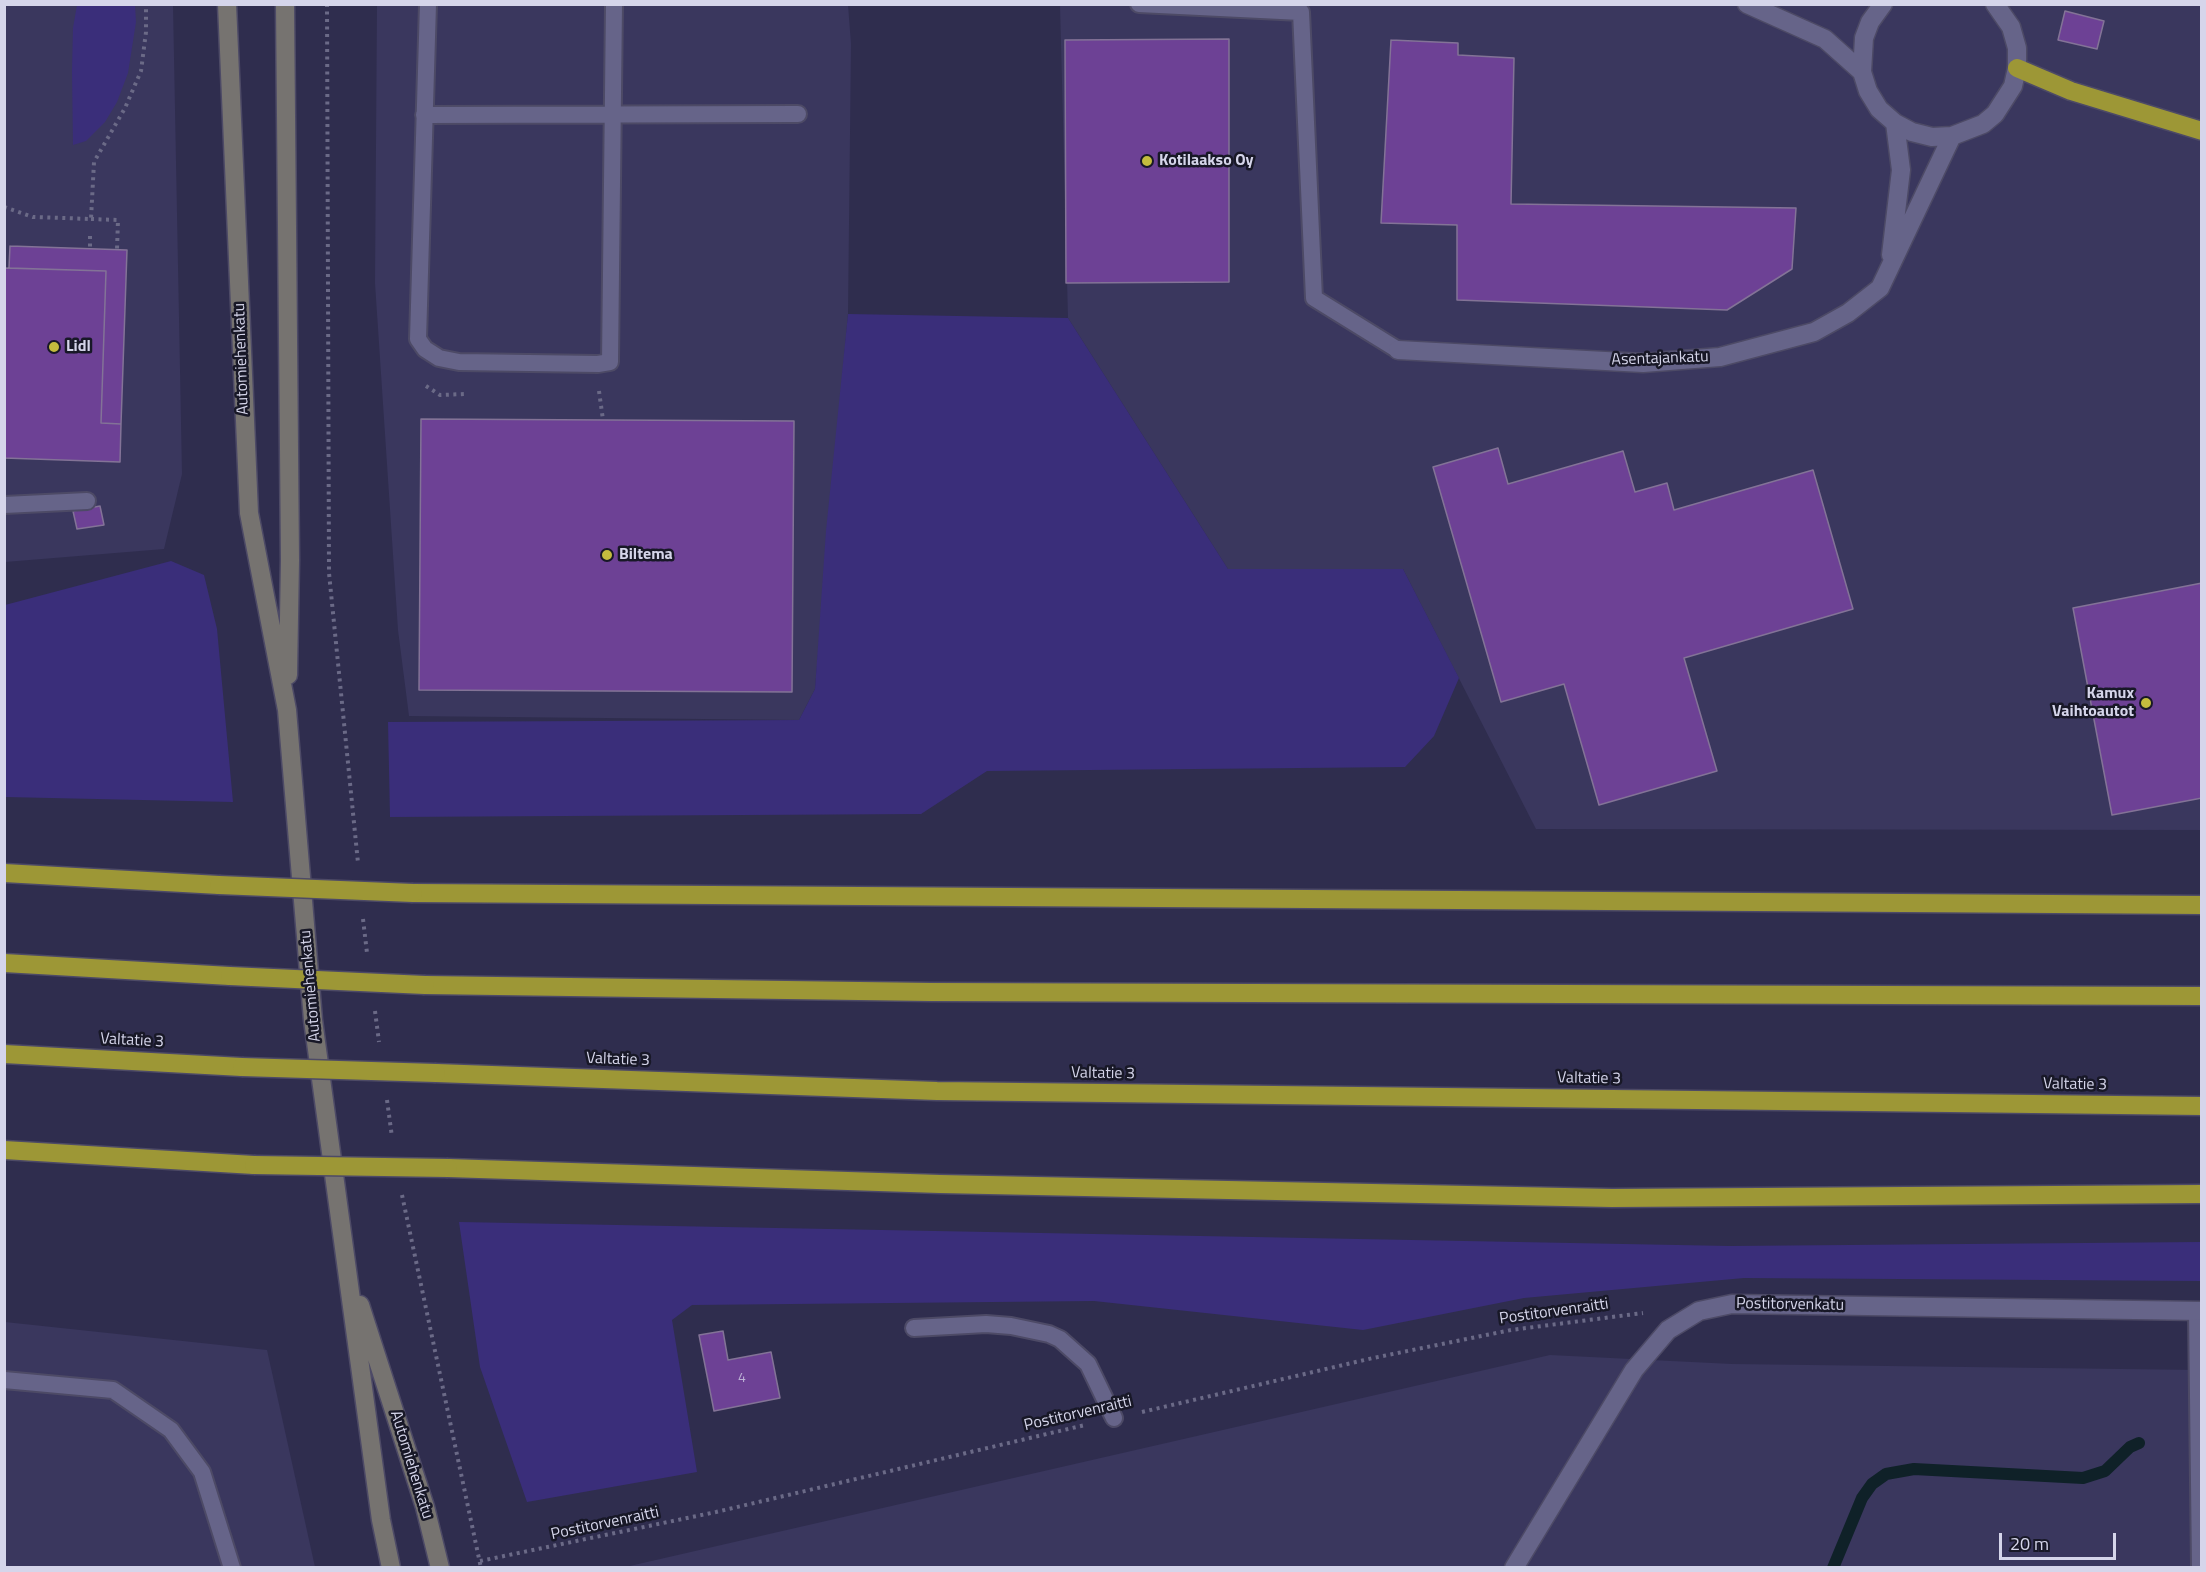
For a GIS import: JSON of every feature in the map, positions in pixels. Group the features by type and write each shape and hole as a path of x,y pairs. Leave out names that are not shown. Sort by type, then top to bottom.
{"highway":[{"path":"2017,68 2071,91 2202,131"},
{"path":"4,873 413,893 2202,905"},
{"path":"4,963 425,985 931,992 2202,996"},
{"name":"Valtatie 3","path":"4,1053 242,1067 937,1091 2202,1106"},
{"path":"4,1150 254,1165 448,1168 928,1184 1600,1198 2202,1194"}],"main road":[{"name":"Automiehenkatu","path":"227,4 249,513 287,710 313,1020 381,1520 391,1568"},
{"name":"Automiehenkatu","path":"285,4 291,560 287,710"},
{"name":"Automiehenkatu","path":"346,1260 425,1507 440,1568"}],"street":[{"path":"1746,4 1826,39 1862,72"},
{"path":"1884,4 1870,22 1864,38 1862,72 1868,92 1879,109 1895,123 1912,132 1932,137 1953,136 1976,128 1995,114 2013,86 2017,68 2017,48 2011,27 1998,6"},
{"name":"Asentajankatu","path":"1890,265 1901,170 1895,123"},
{"name":"Asentajankatu","path":"1398,350 1643,363 1720,357 1814,332 1848,313 1880,288 1953,136"},
{"name":"Postitorvenkatu","path":"1514,1568 1634,1370 1653,1344 1684,1319 1699,1311 1732,1304 2200,1311"}],"lane":[{"path":"428,4 418,339 425,349 439,358 459,362 598,363 610,362 614,4"},
{"path":"1139,4 1301,12 1314,298 1398,350"},
{"path":"424,115 798,114"},
{"path":"4,505 87,501"},
{"path":"2200,1311 2200,1568"},
{"path":"914,1328 986,1324 1011,1326 1049,1334 1060,1339 1088,1364 1114,1418"},
{"path":"4,1380 113,1389 171,1430 202,1472 232,1568"}],"path":[{"path":"91,219 94,162 125,108 141,71 146,32 146,4"},
{"path":"327,4 329,573 358,869"},
{"path":"4,207 33,218 118,220 117,249"},
{"path":"90,236 90,249"},
{"path":"598,387 603,420"},
{"path":"363,916 368,962"},
{"path":"374,1008 380,1053"},
{"path":"386,1098 393,1144"},
{"path":"401,1188 481,1568"},
{"name":"Postitorvenraitti","path":"480,1561 716,1512 1373,1358 1511,1330 1627,1314 1684,1319"}],"shaded area":[{"path":"5,5 173,5 182,474 164,549 5,562"},
{"path":"77,5 135,5 136,22 128,73 117,102 105,122 86,141 73,145 73,28"},
{"path":"377,5 848,5 851,44 848,314 815,689 799,720 409,716 398,630 375,283"},
{"path":"1060,5 2201,5 2201,830 1536,829 1403,569 1228,569 1068,318"},
{"path":"848,314 1068,318 1228,569 1403,569 1459,678 1434,736 1405,767 987,771 921,814 390,817 388,722 799,720 815,689 826,531"},
{"path":"171,561 204,575 217,629 233,802 5,797 5,605"},
{"path":"459,1222 1730,1246 2201,1242 2202,1281 1744,1278 1524,1298 1363,1330 1094,1301 692,1305 672,1320 697,1472 527,1502 480,1367"},
{"path":"5,1322 267,1350 315,1567 5,1568"},
{"path":"1550,1355 1732,1364 2201,1370 2201,1567 621,1568"}],"building":[{"path":"2065,11 2104,21 2097,49 2058,40"},
{"name":"Kotilaakso Oy","path":"1229,39 1229,282 1066,283 1065,40"},
{"path":"1391,40 1458,43 1458,55 1514,58 1511,204 1796,208 1792,269 1727,310 1457,300 1457,225 1381,223"},
{"path":"10,246 127,250 121,424 101,423 106,271 9,268"},
{"name":"Lidl","path":"4,268 106,271 101,423 121,424 120,462 4,458"},
{"name":"Biltema","path":"421,419 794,421 792,692 419,690"},
{"path":"1498,448 1508,484 1623,451 1635,492 1667,483 1674,510 1813,470 1853,609 1684,658 1717,771 1599,805 1564,684 1501,702 1433,467"},
{"path":"100,506 104,525 77,529 73,511"},
{"name":"Kamux Vaihtoautot","path":"2202,583 2202,798 2112,815 2073,608"},
{"path":"723,1331 728,1360 771,1352 780,1398 714,1411 699,1335"}],"waterway":[{"path":"1833,1568 1862,1498 1872,1484 1886,1474 1914,1469 2083,1478 2105,1471 2130,1447 2139,1443"}],"place":[{"name":"Kotilaakso Oy","path":"1147,161"},
{"name":"Lidl","path":"54,347"},
{"name":"Biltema","path":"607,555"},
{"name":"Kamux Vaihtoautot","path":"2146,703"}]}
